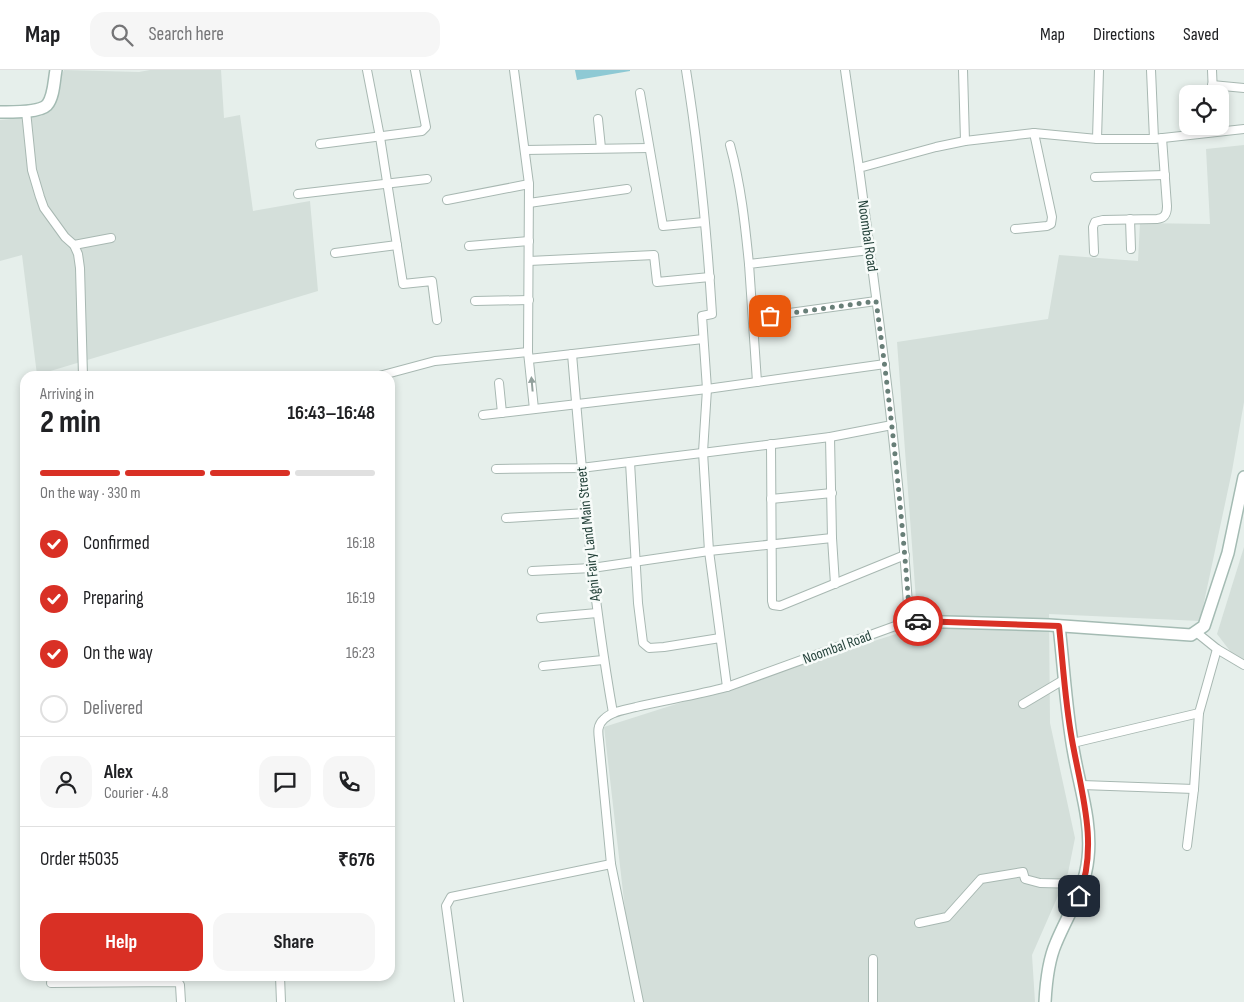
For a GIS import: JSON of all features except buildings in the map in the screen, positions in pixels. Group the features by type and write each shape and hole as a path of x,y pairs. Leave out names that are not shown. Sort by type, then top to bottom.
{"street":[{"path":"0,112 38,110 47,105 51,97 56,70"},
{"path":"367,70 388,184 403,284 432,281 437,320"},
{"path":"320,144 422,131 426,128 415,70"},
{"path":"514,70 529,184 529,356 534,409"},
{"path":"686,70 692,108 710,277 712,314 702,316 707,389 703,452 710,551 727,687"},
{"name":"Noombal Road","path":"613,713 727,687 910,621 885,364 845,70"},
{"path":"963,70 965,141"},
{"path":"1097,138 1099,70"},
{"path":"1150,70 1154,139"},
{"path":"1212,70 1212,85"},
{"path":"1229,89 1244,88"},
{"path":"640,93 663,226 704,222"},
{"path":"26,111 32,170 40,197 44,208 65,237 74,244 78,254 80,268 82,371"},
{"path":"598,119 601,148"},
{"path":"1229,129 1244,128"},
{"path":"859,168 965,141 1034,132 1097,138 1154,139 1180,135"},
{"path":"1015,229 1047,226 1052,221 1034,132"},
{"path":"1094,252 1093,227 1095,222 1103,220 1157,219 1166,215 1162,138"},
{"path":"730,145 739,177 744,214 757,382"},
{"path":"525,150 649,148"},
{"path":"1095,177 1165,175"},
{"path":"298,194 427,179"},
{"path":"447,200 529,184"},
{"path":"529,203 627,189"},
{"path":"1130,219 1131,249"},
{"path":"74,244 111,238"},
{"path":"469,246 529,241"},
{"path":"335,253 397,245"},
{"path":"749,264 870,250"},
{"path":"529,261 654,255 657,282 710,277"},
{"path":"475,301 529,300"},
{"path":"752,318 876,301"},
{"path":"395,372 435,361 572,354 703,339"},
{"name":"Agni Fairy Land Main Street","path":"572,354 581,468 597,613 613,713"},
{"path":"483,415 707,389 885,364"},
{"path":"500,383 502,413"},
{"path":"496,469 581,468 830,437 892,425"},
{"path":"830,437 832,538 836,584"},
{"path":"770,444 773,605 780,606 905,556"},
{"path":"630,462 638,603 643,643 648,648 664,647 720,638"},
{"path":"910,621 1059,626 1191,635 1204,626 1228,553 1244,477"},
{"path":"771,499 832,493"},
{"path":"506,518 587,513"},
{"path":"532,571 592,568 710,551 772,546 832,538"},
{"path":"541,618 597,613"},
{"path":"1045,1002 1046,984 1052,952 1083,884 1089,847 1082,785 1072,743 1059,626"},
{"path":"1196,632 1217,649 1244,665"},
{"path":"1187,846 1194,789 1199,713 1217,649"},
{"path":"543,666 604,660"},
{"path":"1023,704 1065,678"},
{"path":"613,713 603,719 598,727 611,864 639,1002"},
{"path":"1072,743 1199,713"},
{"path":"1082,785 1194,789"},
{"path":"459,1002 446,906 451,896 611,864"},
{"path":"919,923 947,917 981,879 1023,872 1025,879 1040,883 1083,884"},
{"path":"873,959 873,1002"},
{"path":"280,981 281,1002"},
{"path":"51,983 178,982 180,985 181,1002"}],"shaded area":[{"path":"64,70 139,72 150,70 221,70 224,118 240,115 253,211 310,201 318,291 50,371 36,371 22,255 0,261 0,120 42,116"},
{"path":"1244,145 1244,402 1232,471 1200,621 1049,614 1050,723 1075,838 1068,873 1032,955 1035,1002 643,1002 626,918 604,727 918,627 897,342 1048,319 1059,255 1138,261 1140,223 1210,224 1206,149"},
{"path":"1244,547 1244,669 1217,634"}],"water":[{"path":"575,70 630,70 630,71 577,80"}],"way so far":[{"path":"770,316 876,301 886,375 910,621 918,621"}],"route":[{"path":"918,621 1059,626 1072,743 1082,785 1088,834 1088,862 1079,896"}]}
